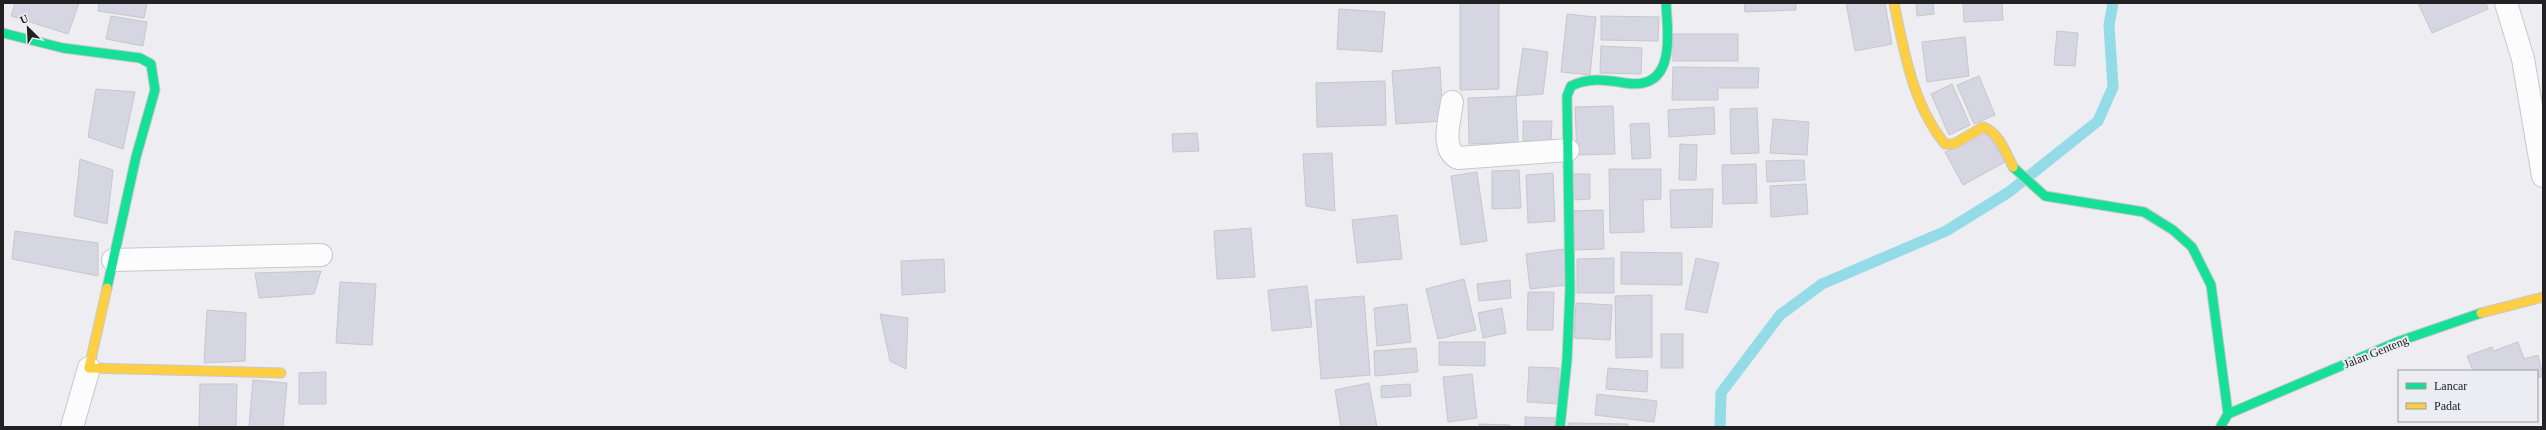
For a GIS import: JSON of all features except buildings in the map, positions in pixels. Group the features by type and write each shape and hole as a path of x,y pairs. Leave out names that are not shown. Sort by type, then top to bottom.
{"street":[{"path":"1560,427 1567,360 1570,290 1566,96 1571,86 1583,81 1601,79 1644,84 1657,78 1663,70 1667,48 1666,3"},
{"path":"1894,3 1903,49 1918,98 1941,141 1945,144 1952,145 1983,128 1989,128 1997,137 2014,169 2045,196 2144,212 2173,230 2192,247 2211,285 2228,414 2220,427"},
{"path":"2506,3 2523,59 2543,176"},
{"path":"3,33 63,48 140,58 151,64 154,90 136,157 89,368 72,427"},
{"path":"1452,102 1448,144 1451,153 1458,158 1568,150"},
{"path":"113,260 321,255"},
{"name":"Jalan Genteng","path":"2228,414 2397,342 2477,314 2543,297"},
{"path":"89,368 281,373"}],"waterway":[{"path":"1720,427 1721,393 1780,315 1822,284 1946,231 2009,192 2098,121 2113,87 2109,25 2113,3"}],"traffic: fast":[{"path":"1560,427 1567,360 1570,290 1567,96 1571,86 1584,81 1598,80 1641,83 1653,79 1661,70 1665,59 1668,31 1666,3"},
{"path":"3,33 63,48 140,58 151,64 155,90 136,157 107,288"},
{"path":"2013,167 2045,196 2144,212 2173,230 2192,247 2211,285 2228,414"},
{"path":"2221,426 2228,414 2397,342 2481,313"}],"traffic: slow":[{"path":"1894,3 1911,77 1917,95 1934,129 1945,144 1954,144 1983,127 1998,138 2013,167"},
{"path":"107,288 89,368 281,373"},
{"path":"2481,313 2543,297"}]}
